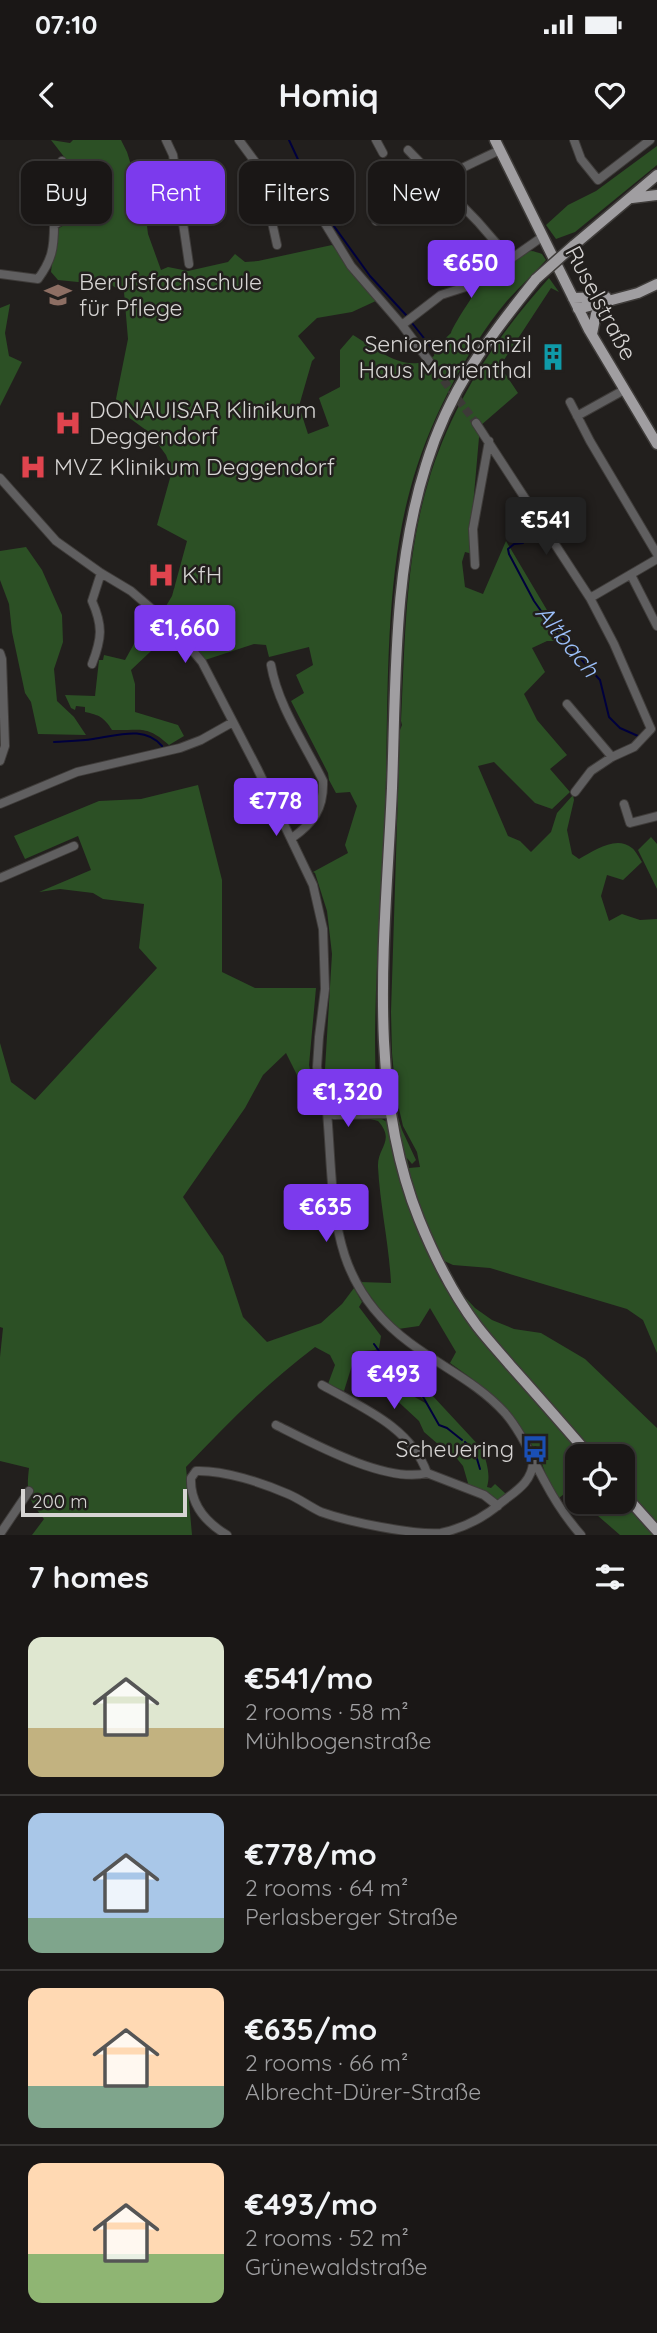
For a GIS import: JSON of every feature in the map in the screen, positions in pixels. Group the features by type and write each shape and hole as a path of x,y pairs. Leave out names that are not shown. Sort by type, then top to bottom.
{"main road":[{"name":"Ruselstraße","path":"498,145 578,309 657,444"},
{"path":"580,1444 477,1326 447,1279 419,1219 405,1178 389,1110 383,1025 397,627 412,518 427,462 456,389 495,330 536,279 629,198 655,185"},
{"path":"578,309 638,293 657,284"},
{"path":"573,298 615,298"},
{"path":"592,334 596,314 615,298"},
{"path":"635,1506 657,1531"}],"street":[{"path":"166,140 173,155 189,264"},
{"path":"239,140 255,161"},
{"path":"376,140 383,153"},
{"path":"574,140 581,159 598,180 650,140"},
{"path":"465,163 498,145"},
{"path":"408,150 419,161"},
{"path":"465,208 510,259"},
{"path":"0,274 37,279 48,265 54,245 56,224"},
{"path":"273,224 278,245"},
{"path":"325,224 351,266 429,361"},
{"path":"402,325 441,295 475,284 542,237"},
{"path":"578,416 624,390"},
{"path":"570,402 657,556 631,575 590,597"},
{"path":"476,423 590,597 651,729 634,747 591,771 575,792"},
{"path":"475,565 473,529 489,442"},
{"path":"0,478 56,541 131,591 174,628 202,662 292,838 317,898 323,929 325,972 317,1067 327,1112 334,1208 344,1258 371,1305 394,1331 492,1400 518,1431 556,1501 582,1535"},
{"path":"92,664 102,631 92,601 101,573"},
{"path":"631,575 657,626"},
{"path":"0,653 5,746 0,761"},
{"path":"271,665 274,680 288,713 323,781 317,815 304,830 292,838"},
{"path":"567,704 612,757"},
{"path":"0,804 76,772 180,748 233,722"},
{"path":"624,804 630,823 657,816"},
{"path":"0,878 74,846"},
{"path":"320,1083 345,1108"},
{"path":"371,1107 382,1096 387,1085"},
{"path":"327,1112 371,1107 389,1110"},
{"path":"327,1112 334,1115 389,1110"},
{"path":"322,1385 377,1415 409,1444 422,1460 427,1473"},
{"path":"276,1425 350,1460 405,1475 427,1473 484,1495 499,1506"},
{"path":"226,1535 213,1527 195,1506 191,1478 199,1470 245,1479 287,1494 320,1511 369,1526 440,1533 483,1518 499,1506 527,1481 532,1473 533,1458"},
{"path":"527,1481 544,1480"},
{"path":"0,1534 29,1491"}],"green space":[{"path":"51,140 70,143 73,140 121,140 130,161 126,161 126,224 147,224 161,270 168,267 188,271 228,262 235,254 245,262 258,261 332,245 378,300 352,312 317,318 298,336 315,358 299,406 308,434 329,426 319,398 340,387 340,350 353,335 392,358 409,363 422,362 434,356 435,348 451,333 480,286 512,261 531,251 542,254 546,260 491,322 449,391 417,466 401,528 391,608 385,812 376,984 376,1087 371,1098 368,1095 352,1098 340,1094 325,1069 332,954 327,911 313,872 348,853 345,845 357,806 350,792 336,793 291,701 304,693 296,675 313,665 309,647 269,657 266,645 254,644 205,660 181,628 163,611 172,596 187,541 157,525 172,471 166,455 150,433 124,414 116,399 128,339 124,292 98,278 88,283 58,280 51,272 56,230 65,224 112,224 112,161 65,161"},
{"path":"657,146 657,165 575,232 556,239 546,225 568,205 596,191"},
{"path":"549,278 559,292 551,288 500,366 518,393 480,426 471,529 473,554 465,552 462,562 465,587 483,594 506,541 560,632 562,641 547,641 532,648 545,672 524,694 537,720 567,755 550,769 570,792 552,809 535,803 494,762 478,766 508,836 520,841 531,852 551,832 557,813 573,795 567,830 572,854 579,859 605,846 619,843 632,848 642,862 623,880 607,875 601,896 609,921 622,914 640,920 657,919 657,1353 643,1320 627,1309 490,1268 453,1265 440,1259 413,1185 403,1147 395,1108 416,1160 412,1164 407,1158 409,1168 420,1167 417,1152 403,1126 396,1096 391,1012 405,631 410,571 420,512 438,454 462,400 493,349"},
{"path":"10,304 5,333 9,356 22,362 0,406 0,308"},
{"path":"26,547 42,570 62,615 63,642 54,669 57,701 74,717 86,735 38,734 31,702 25,693 9,604 0,580 0,551"},
{"path":"149,617 168,635 131,670 135,684 135,712 178,725 184,736 169,745 148,731 112,730 101,717 85,712 85,707 76,706 75,710 71,708 65,695 95,696 99,660 103,660 104,655 125,660"},
{"path":"198,785 222,880 222,972 255,988 316,988 309,1065 317,1105 314,1109 286,1053 263,1075 245,1108 183,1197 223,1256 243,1317 267,1342 321,1323 342,1304 354,1288 362,1302 359,1307 381,1336 379,1348 352,1352 380,1366 406,1392 427,1404 393,1365 397,1362 405,1366 483,1450 488,1473 487,1487 491,1488 495,1484 506,1494 497,1502 470,1490 463,1466 454,1455 424,1432 419,1421 391,1395 372,1384 374,1369 369,1363 354,1359 344,1391 328,1384 335,1365 330,1355 315,1347 264,1389 186,1467 192,1535 32,1535 44,1519 29,1495 29,1468 0,1461 0,1357 3,1328 0,1327 0,1043 11,1082 35,1100 157,968 139,948 144,904 103,899 93,893 60,889 39,892 91,870 78,836 25,859 14,836 99,801 141,799"},
{"path":"651,837 657,844 657,889 638,850"},
{"path":"363,1117 380,1118 387,1122 400,1179 441,1281 472,1326 575,1444 565,1444 565,1493 559,1498 548,1481 536,1446 533,1447 516,1421 486,1390 450,1363 456,1352 430,1308 419,1326 398,1329 360,1282 391,1283 378,1167 386,1139 378,1121"},
{"path":"461,1293 475,1308 492,1320 514,1329 541,1333 585,1359 657,1428 657,1525 635,1499 635,1444 587,1444 525,1378"},
{"path":"635,1513 654,1535 620,1535 596,1514"}],"waterway":[{"name":"Altbach","path":"289,140 302,168 324,194 331,222 370,276 406,315"},
{"name":"Altbach","path":"412,323 431,347"},
{"name":"Altbach","path":"523,543 514,544 508,549 534,601 553,628 600,680 609,717 620,728 638,736"},
{"path":"54,742 139,734 162,746"},
{"path":"374,1344 379,1351"},
{"path":"384,1356 401,1375 418,1388 439,1425 462,1440"},
{"path":"465,1442 475,1452 480,1469"}],"tunnel":[{"path":"429,361 476,423"}],"place":[{"name":"Berufsfachschule für Pflege","path":"58,295"},
{"name":"Seniorendomizil Haus Marienthal","path":"553,357"},
{"name":"DONAUISAR Klinikum Deggendorf","path":"68,423"},
{"name":"MVZ Klinikum Deggendorf","path":"33,467"},
{"name":"KfH","path":"161,575"},
{"name":"Scheuering","path":"535,1449"}]}
